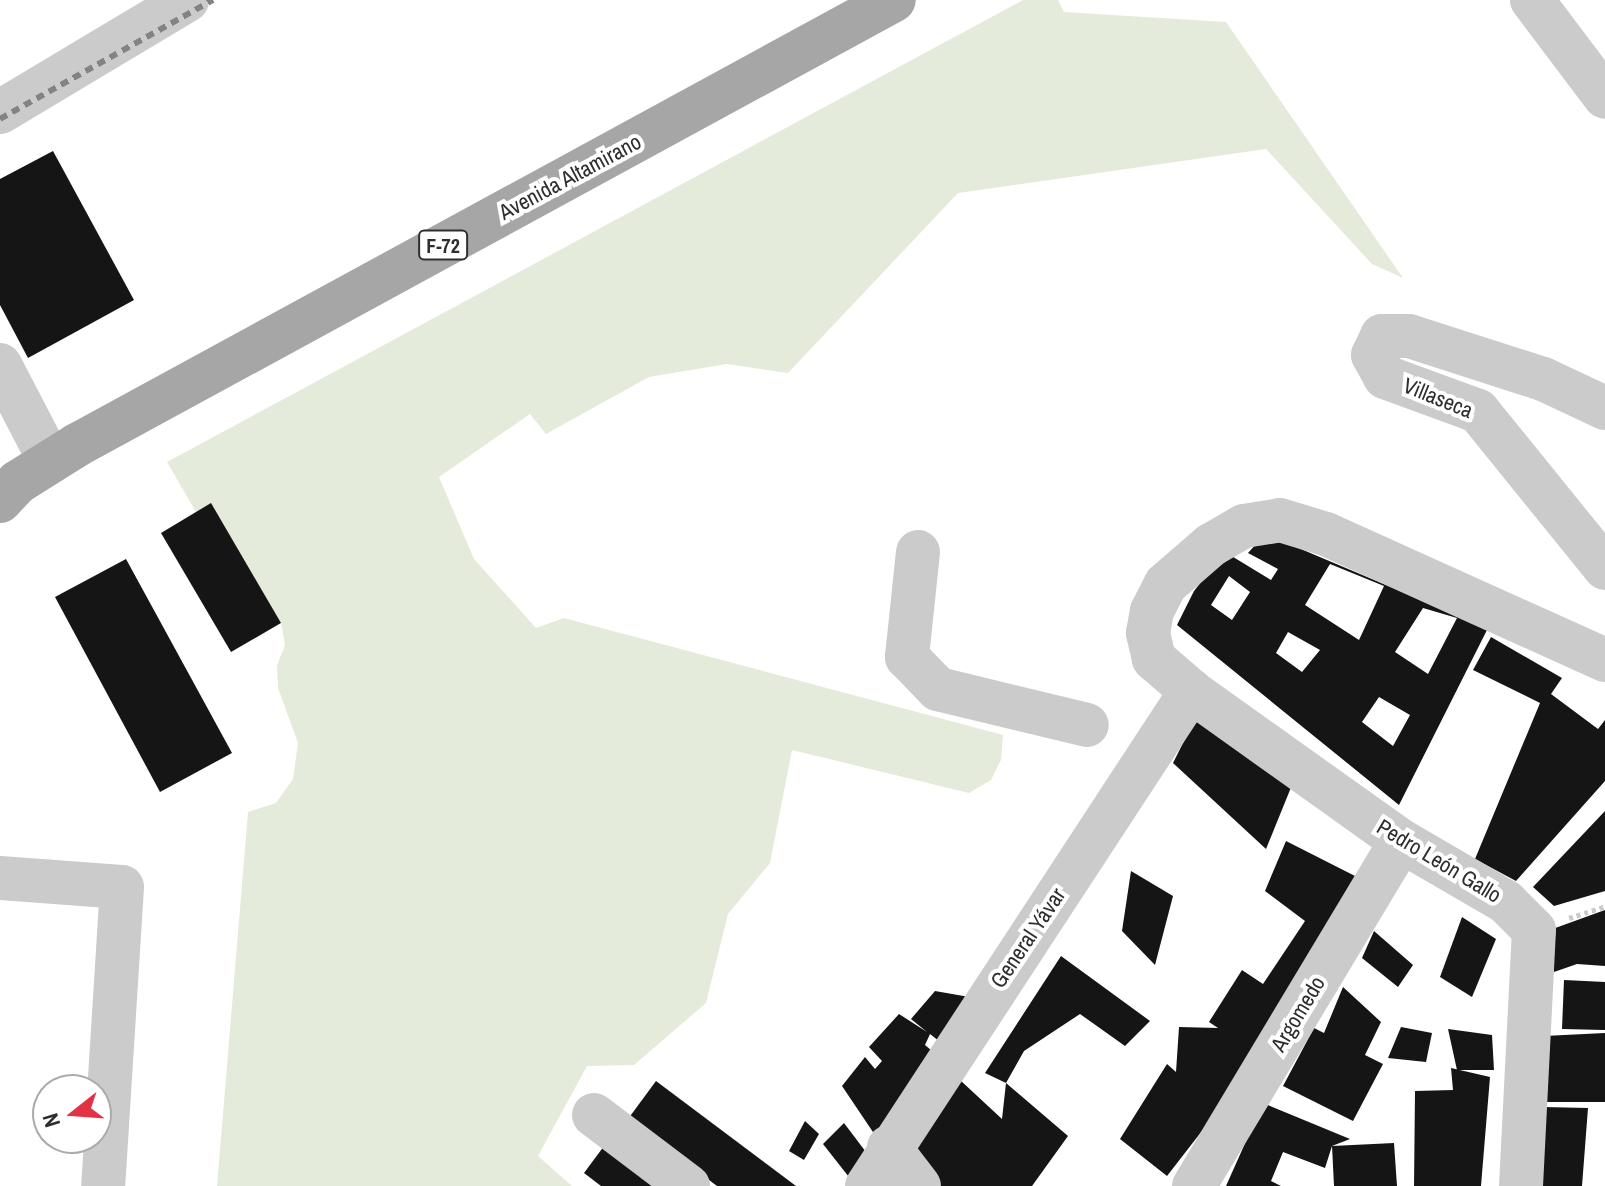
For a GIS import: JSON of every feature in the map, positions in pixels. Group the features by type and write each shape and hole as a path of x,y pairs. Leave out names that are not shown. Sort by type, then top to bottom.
{"main road":[{"name":"Avenida Altamirano","path":"0,501 50,461 894,0"}],"street":[{"path":"0,112 187,0"},
{"path":"1532,0 1605,97"},
{"name":"Villaseca","path":"1605,408 1543,379 1409,336 1382,336 1373,355 1385,377 1478,411 1605,568"},
{"path":"0,365 50,461"},
{"name":"Pedro León Gallo","path":"1521,1186 1534,930 1506,902 1401,841 1191,691 1154,659 1148,633 1152,611 1166,584 1193,559 1244,526 1280,520 1326,534 1605,660"},
{"path":"918,552 907,657 938,689 1087,725"},
{"name":"General Yávar","path":"867,1186 889,1147 1191,691"},
{"name":"Argomedo","path":"1194,1186 1401,841"},
{"path":"0,878 122,887 103,1186"},
{"path":"594,1115 688,1186"},
{"path":"889,1147 919,1186"}],"green space":[{"path":"1023,0 1058,0 1064,12 1226,22 1403,278 1372,264 1266,149 958,193 788,373 727,364 649,377 546,434 530,414 439,477 474,559 536,628 564,618 1003,735 1001,760 991,780 969,793 792,750 770,863 728,914 706,1003 634,1065 587,1066 538,1156 572,1186 217,1186 248,812 276,803 293,779 298,743 278,688 277,665 285,645 281,623 196,512 167,462"}],"building":[{"path":"53,151 134,300 28,358 0,305 0,179"},
{"path":"211,503 281,623 231,652 161,533"},
{"path":"1265,534 1488,628 1399,805 1177,625 1194,591 1225,552 1271,580 1278,569 1248,553","holes":["1330,564 1384,586 1359,640 1305,605","1229,576 1250,592 1232,620 1211,605","1423,608 1457,618 1428,674 1395,652","1288,632 1320,650 1302,672 1276,653","1379,697 1410,715 1393,746 1362,722"]},
{"path":"126,559 232,753 160,792 55,597"},
{"path":"1491,637 1562,678 1551,694 1598,729 1605,720 1605,781 1516,881 1475,859 1540,703 1473,670"},
{"path":"1200,709 1292,785 1266,849 1173,763"},
{"path":"1605,811 1605,891 1554,906 1533,887"},
{"path":"1286,841 1355,876 1219,1109 1167,1176 1120,1139 1167,1064 1176,1072 1179,1027 1218,1028 1209,1022 1242,970 1263,984 1305,921 1265,891"},
{"path":"1131,871 1173,896 1155,965 1122,931"},
{"path":"1605,910 1605,966 1577,964 1554,972 1547,931"},
{"path":"1462,917 1496,939 1472,997 1440,977"},
{"path":"1374,931 1413,965 1398,987 1362,958"},
{"path":"1061,956 1150,1021 1125,1046 1080,1014 1024,1051 1006,1083 985,1073"},
{"path":"1564,980 1605,982 1605,1030 1562,1029"},
{"path":"1343,987 1381,1022 1365,1055 1383,1064 1353,1121 1283,1086 1314,1028 1324,1033"},
{"path":"935,991 975,998 944,1045 930,1034 925,1045 938,1056 877,1138 842,1086 865,1057 875,1069 882,1061 869,1047 899,1014 927,1032 911,1019"},
{"path":"1401,1027 1432,1033 1426,1062 1388,1058"},
{"path":"1448,1029 1492,1035 1494,1070 1457,1070"},
{"path":"1605,1033 1605,1102 1545,1102 1544,1036"},
{"path":"1451,1068 1490,1077 1481,1186 1414,1186 1415,1091 1453,1090"},
{"path":"960,1080 1002,1119 1006,1083 1068,1136 1032,1186 924,1186 904,1159"},
{"path":"656,1081 796,1186 717,1186 628,1119"},
{"path":"1263,1103 1350,1139 1332,1146 1325,1168 1283,1152 1271,1181 1281,1186 1226,1186"},
{"path":"1543,1107 1588,1108 1582,1186 1534,1186"},
{"path":"805,1121 819,1134 804,1160 789,1151"},
{"path":"844,1123 872,1160 856,1186 823,1144"},
{"path":"610,1138 674,1186 601,1186 584,1173"},
{"path":"1394,1143 1397,1186 1334,1186 1332,1146"}],"railway":[{"path":"0,119 213,0"}]}
